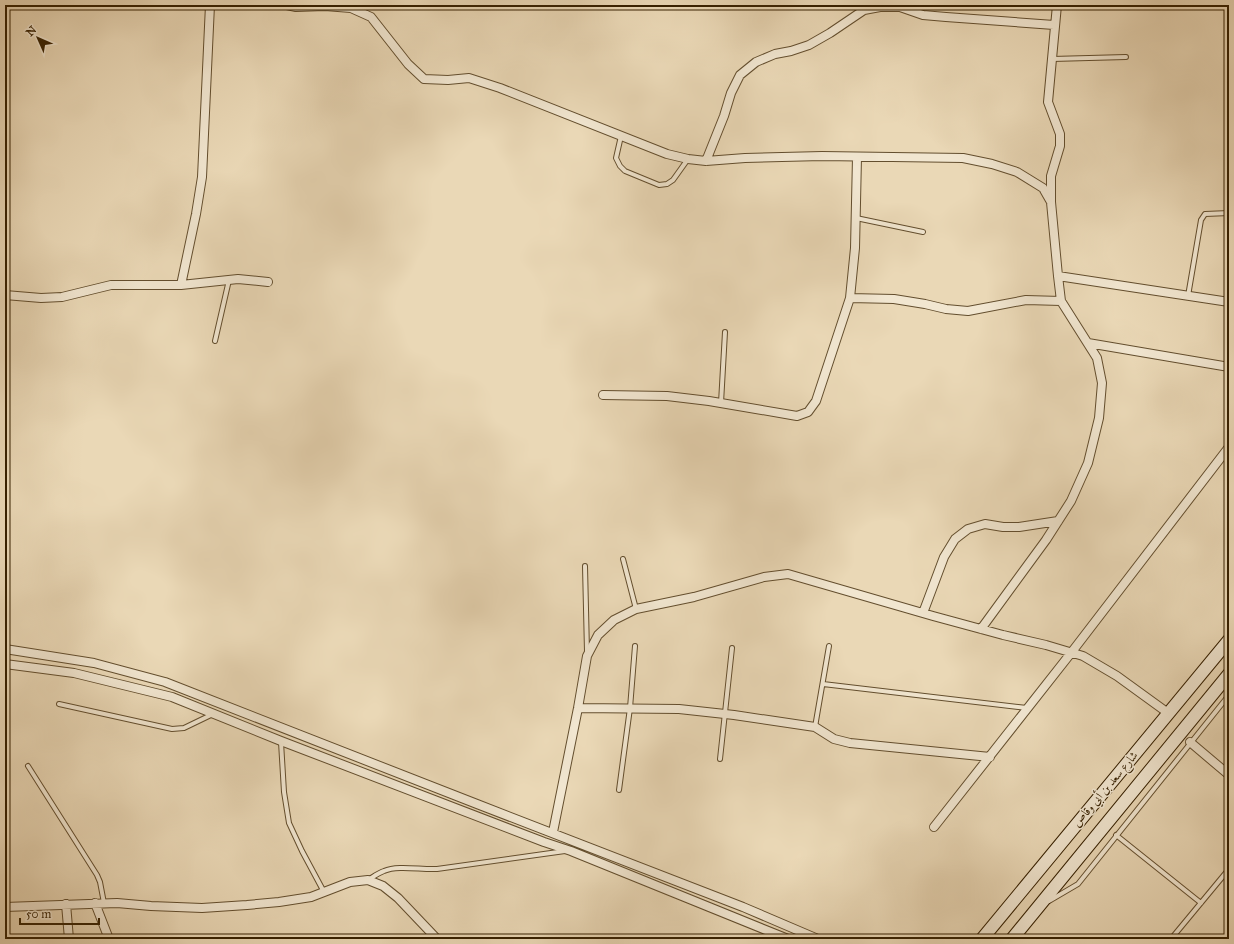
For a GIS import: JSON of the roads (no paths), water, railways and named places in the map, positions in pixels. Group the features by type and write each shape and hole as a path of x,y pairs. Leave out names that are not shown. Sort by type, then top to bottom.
{"main road":[{"name":"شارع سعد بن أبي وقاص","path":"982,939 1229,640"},
{"name":"شارع سعد بن أبي وقاص","path":"1012,939 1035,909 1229,674"}],"street":[{"path":"180,285 196,214 202,177 210,5"},
{"path":"287,5 351,8 371,17 408,64 424,79 448,80 469,78 500,88 666,154 706,161 745,158 963,158 992,164 1017,172 1043,188 1051,202"},
{"path":"981,629 1071,501 1088,463 1099,418 1102,383 1097,358 1061,301 1058,276 1051,202 1051,176 1060,146 1060,134 1048,102 1056,5"},
{"path":"706,161 724,116 731,93 740,75 756,62 775,54 809,45 864,10 880,7 900,7 923,14 946,18 1054,25"},
{"path":"603,395 667,396 721,403 797,416 808,412 816,401 850,298 855,248 857,157"},
{"path":"1058,276 1229,302"},
{"path":"5,295 41,298 62,297 111,285 180,285 238,279 268,282"},
{"path":"850,298 894,299 946,309 968,311 1026,300 1061,301"},
{"path":"1088,343 1229,367"},
{"path":"934,827 990,757 1229,447"},
{"path":"923,613 944,557 955,539 968,528 985,524 1003,527 1019,527 1058,521"},
{"path":"553,832 587,656 598,635 614,620 636,609 694,597 764,577 788,574 923,613 1083,656 1117,676 1168,713"},
{"path":"5,650 94,663 165,682 477,804 553,832 743,907 818,939"},
{"path":"5,664 74,673 172,697 281,741 571,851 788,939"},
{"path":"578,708 679,709 725,714 815,727 834,738 850,743 990,757"},
{"path":"1190,742 1229,775"},
{"path":"5,907 100,903 202,908 279,902 311,897 350,882 368,880 383,886 398,898 437,939"},
{"path":"100,903 109,939"},
{"path":"66,904 69,939"}],"lane":[{"path":"1052,59 1126,57"},
{"path":"621,135 616,158 620,166 625,171 659,185 667,184 673,180 688,159"},
{"path":"1188,296 1201,220 1205,214 1214,212 1229,212"},
{"path":"856,218 923,232"},
{"path":"215,341 229,280"},
{"path":"721,403 725,332"},
{"path":"623,559 636,609"},
{"path":"585,566 587,656"},
{"path":"619,790 630,708 635,646"},
{"path":"815,727 829,646"},
{"path":"720,759 732,648"},
{"path":"822,684 1028,708"},
{"path":"1035,909 1078,884 1229,695"},
{"path":"59,704 172,729 184,728 214,714"},
{"path":"281,741 284,792 289,823 324,892"},
{"path":"28,766 98,875 100,882 100,903"},
{"path":"1116,835 1201,903"},
{"path":"368,880 383,871 392,868 425,870 437,869 571,851"},
{"path":"1170,939 1229,869"}]}
